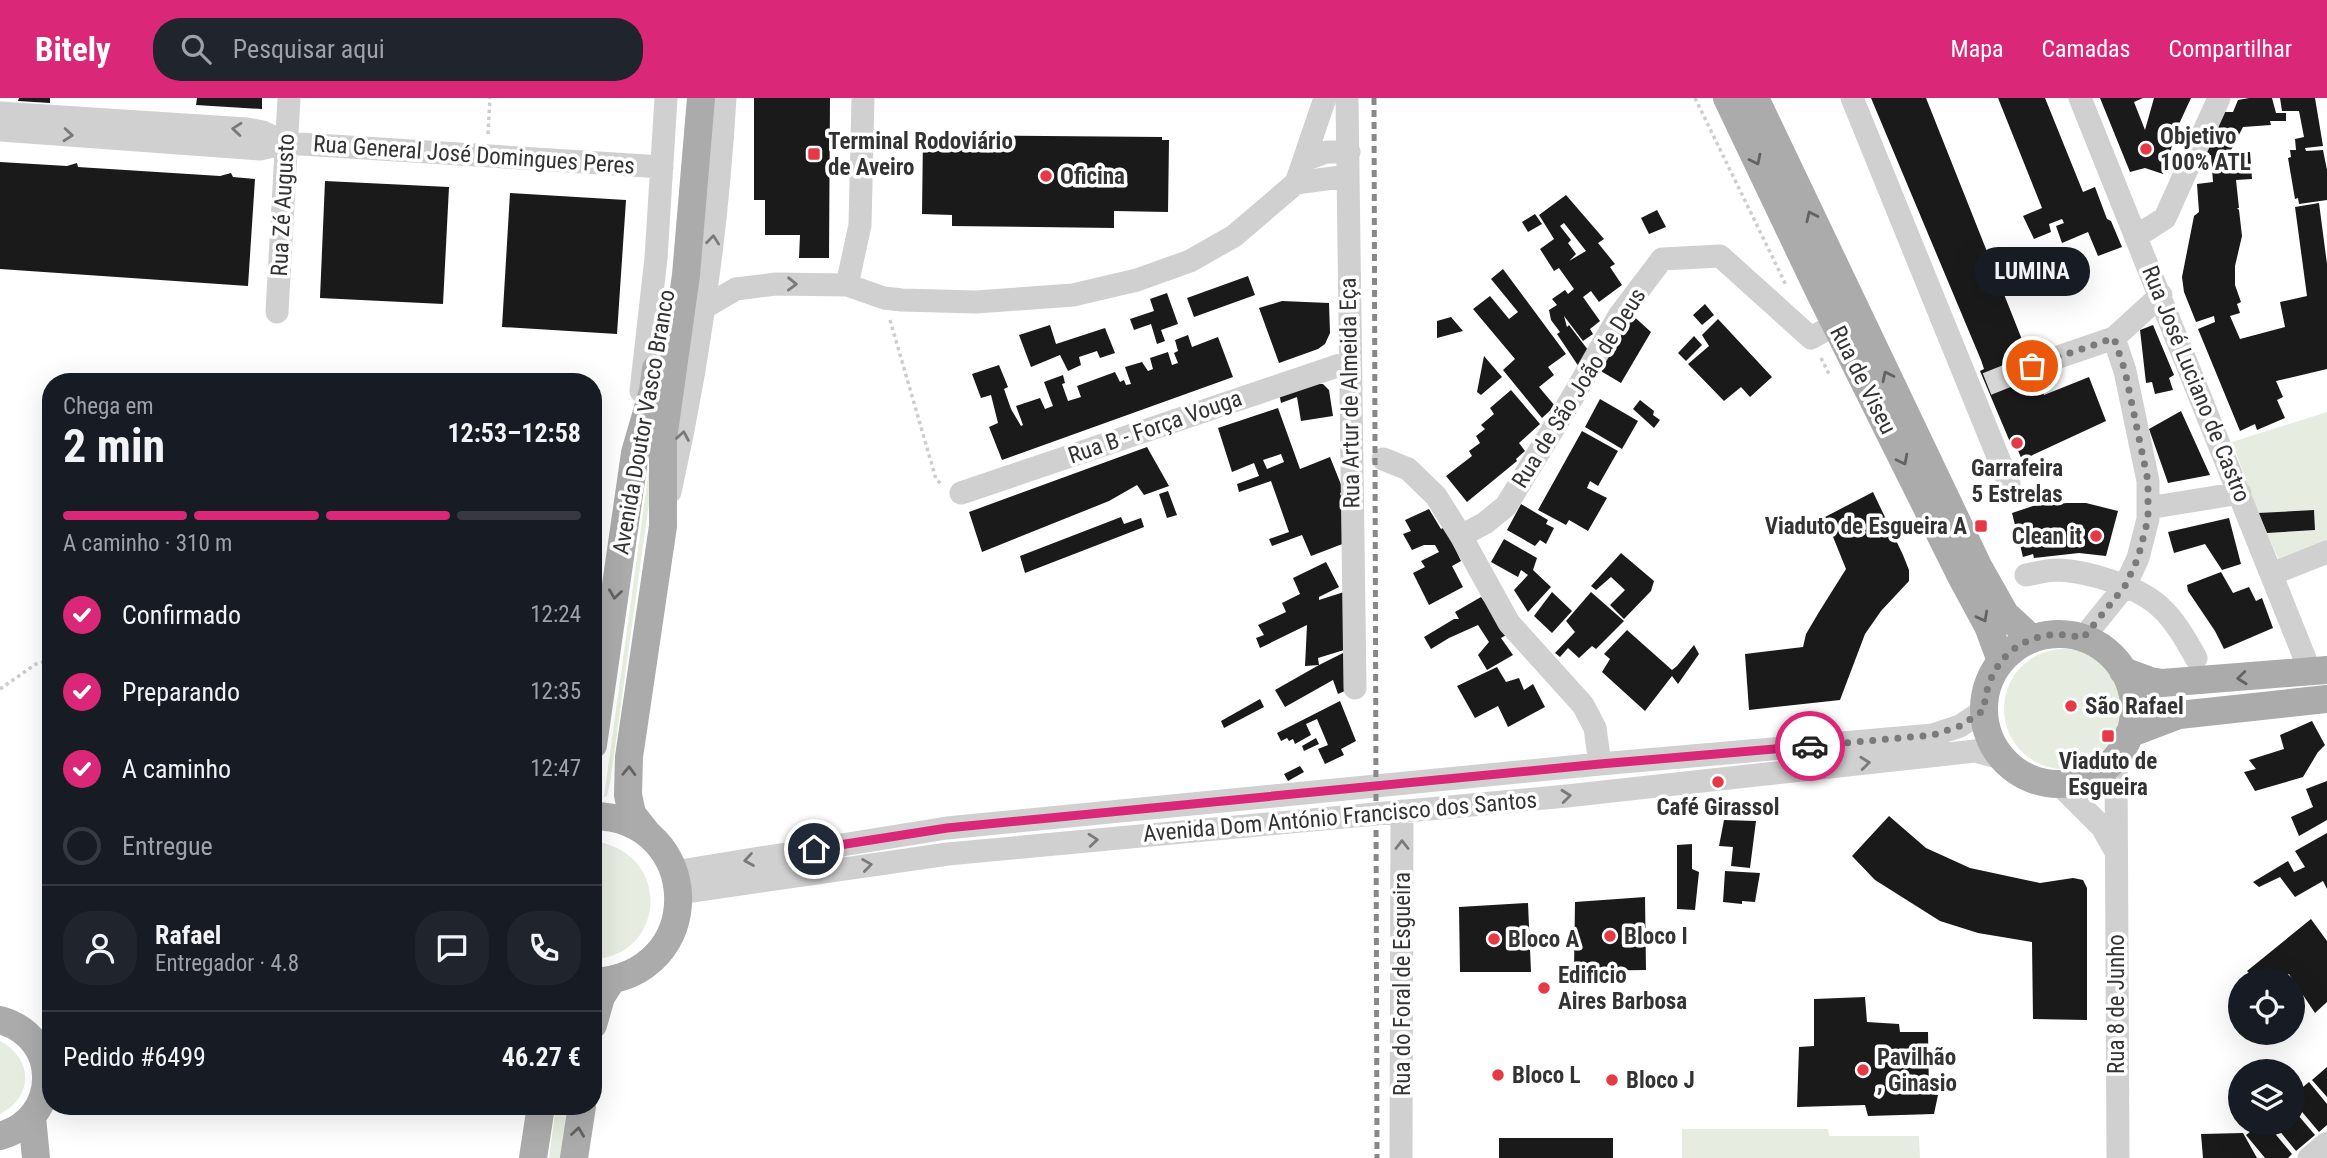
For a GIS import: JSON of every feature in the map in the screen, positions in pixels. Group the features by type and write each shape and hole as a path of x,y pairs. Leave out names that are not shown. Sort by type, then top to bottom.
{"main road":[{"name":"Avenida Doutor Vasco Branco","path":"602,682 635,453 653,391 671,270 685,98"},
{"name":"Avenida Doutor Vasco Branco","path":"676,882 663,851 632,814 628,795 629,757 663,526 663,439 686,275 701,98"},
{"name":"Rua de Viseu","path":"1727,98 1836,324 1988,626 2001,662"},
{"name":"Rua de Viseu","path":"1755,98 1979,568 2004,614 2032,639"},
{"path":"2123,745 2134,708 2129,682 2106,651 2083,638 2058,634 2021,644 2001,662 1988,684 1984,710 1989,736 2002,758 2022,775 2060,784 2073,783 2097,774 2123,745 2179,715 2325,704"},
{"path":"2123,671 2162,683 2319,671"},
{"path":"602,816 628,822 647,833"},
{"path":"602,982 630,975 648,965 662,950 672,933 678,913 676,882"},
{"path":"8,1020 42,1031"},
{"path":"8,1020 40,1050 42,1056"},
{"path":"0,1136 22,1127 41,1106"},
{"path":"36,1158 41,1106"},
{"path":"533,1158 540,1115"},
{"path":"574,1158 581,1115"}],"street":[{"name":"Rua Zé Augusto","path":"277,312 289,98"},
{"path":"635,453 656,258 666,98"},
{"name":"Avenida Doutor Vasco Branco","path":"663,526 681,445 705,307 725,98"},
{"path":"847,285 860,225 863,98"},
{"path":"705,307 736,289 776,284 847,285 884,298 976,302 1073,295 1137,280 1190,261 1234,236 1296,183 1325,98"},
{"name":"Rua Artur de Almeida Eça","path":"1347,98 1355,688"},
{"path":"1852,98 1978,388 2009,484"},
{"name":"Rua José Luciano de Castro","path":"2080,98 2272,574 2319,671"},
{"path":"2137,236 2165,218 2219,98"},
{"name":"Rua General José Domingues Peres","path":"0,113 247,129 264,132 286,143"},
{"name":"Rua General José Domingues Peres","path":"0,130 260,149 286,143 662,167"},
{"path":"1304,160 1327,152 1349,152"},
{"path":"1296,183 1349,176"},
{"name":"Rua de São João de Deus","path":"1461,536 1485,523 1506,506 1619,316 1662,260 1720,256 1811,338"},
{"path":"2032,366 2114,338 2161,295"},
{"path":"1811,338 1836,324"},
{"path":"2083,638 2125,586 2138,558 2148,519 2148,481 2125,371 2114,338"},
{"name":"Rua B - Força Vouga","path":"961,493 1349,362"},
{"path":"1383,459 1408,469 1436,496 1509,623 1583,705 1595,728 1600,764"},
{"path":"2148,508 2240,493"},
{"path":"2272,574 2327,552"},
{"path":"2026,575 2055,570 2086,573 2125,586 2158,605 2182,633 2196,659"},
{"name":"Avenida Dom António Francisco dos Santos","path":"676,882 947,828 1600,764 1933,735 1960,726 1984,710"},
{"name":"Rua 8 de Junho","path":"2118,1158 2115,850 2123,745"},
{"name":"Avenida Dom António Francisco dos Santos","path":"676,882 948,853 1567,796 1975,751 2002,758"},
{"path":"2060,784 2102,827 2115,850"},
{"name":"Rua do Foral de Esgueira","path":"1401,1158 1402,811"},
{"path":"2309,1158 2327,1143"}],"path":[{"path":"488,134 490,98"},
{"path":"1695,98 1788,290"},
{"path":"884,298 936,479 947,489 961,493"},
{"path":"1811,338 1829,374"},
{"path":"0,689 36,663 42,662"}],"shaded area":[{"path":"680,244 685,245 610,783 607,796 604,797"},
{"path":"2327,412 2327,554 2281,565 2267,533 2315,530 2314,510 2258,513 2232,442"},
{"path":"2064,649 2087,654 2106,667 2119,686 2124,709 2119,732 2106,751 2087,764 2064,769 2041,764 2022,751 2009,732 2004,709 2009,686 2022,667 2041,654"},
{"path":"602,844 619,849 637,864 648,883 650,903 646,924 635,941 617,954 602,957"},
{"path":"0,1041 19,1057 25,1077 19,1098 0,1114"},
{"path":"555,1115 571,1115 565,1158 549,1158"},
{"path":"1682,1129 1828,1129 1829,1136 1919,1136 1920,1158 1682,1158"}],"building":[{"path":"19,98 50,98 50,103 18,101"},
{"path":"197,98 262,98 262,109 196,105"},
{"path":"754,98 830,98 829,258 799,258 800,235 765,235 765,200 754,200"},
{"path":"1871,98 1926,98 2044,395 2089,377 2106,421 2022,460 2014,441 2010,442 1980,371 1984,369 1981,360"},
{"path":"1998,98 2045,98 2083,192 2095,187 2107,219 2111,221 2122,247 2098,256 2088,232 2062,243 2056,226 2064,223 2062,219 2049,224 2051,232 2034,239 2023,216 2042,208"},
{"name":"Objetivo 100% ATL","path":"2100,98 2143,98 2134,102 2145,130 2154,98 2191,98 2179,124 2163,174 2145,168 2130,172"},
{"path":"2272,98 2276,113 2286,113 2286,121 2270,121 2271,125 2243,127 2230,152 2250,152 2252,179 2236,180 2242,236 2235,266 2235,285 2241,302 2237,304 2240,313 2230,316 2240,339 2285,327 2280,302 2307,296 2295,207 2319,203 2327,264 2327,369 2276,381 2283,397 2277,400 2285,418 2257,430 2255,424 2240,431 2198,329 2215,322 2214,316 2196,322 2184,292 2182,277 2194,216 2199,212 2197,184 2213,182 2211,155 2205,156 2223,112 2233,112 2238,100"},
{"path":"2280,98 2315,98 2323,146 2305,148 2306,151 2323,150 2327,170 2327,200 2299,204 2298,198 2295,199 2288,158 2291,157 2290,150 2296,150 2295,139 2304,137 2299,111 2282,111"},
{"name":"Oficina","path":"923,135 1162,137 1162,140 1169,140 1168,212 1114,211 1114,228 952,226 952,215 922,214"},
{"path":"0,162 67,166 77,163 78,167 220,176 231,173 233,177 255,179 248,286 0,269"},
{"path":"325,181 449,187 443,304 320,298"},
{"path":"510,193 626,200 617,334 502,327"},
{"path":"1566,195 1604,239 1598,243 1615,264 1610,267 1622,285 1599,302 1591,291 1583,297 1600,321 1590,329 1593,334 1583,341 1564,316 1567,327 1569,325 1588,350 1579,367 1551,320 1549,310 1557,305 1552,299 1565,290 1568,294 1574,289 1559,268 1554,271 1540,249 1554,239 1539,215","holes":["1564,223 1586,251 1569,261 1576,254 1568,243 1571,240 1560,226"]},
{"path":"1657,210 1666,227 1649,234 1641,218"},
{"path":"1535,214 1542,224 1528,232 1522,222"},
{"path":"1503,269 1566,354 1548,367 1554,375 1539,387 1555,406 1542,418 1503,370 1515,359 1473,309 1490,296 1509,319 1518,312 1491,279"},
{"path":"1248,276 1255,295 1194,317 1187,298"},
{"path":"1167,293 1178,324 1161,330 1165,341 1157,344 1151,324 1134,330 1130,319 1154,311 1150,299"},
{"path":"1282,301 1329,303 1330,333 1325,344 1318,349 1279,363 1259,308"},
{"path":"1705,304 1714,315 1702,325 1693,315"},
{"path":"1630,313 1651,332 1621,383 1599,370"},
{"path":"1451,317 1463,331 1437,338 1437,321"},
{"path":"1718,319 1772,377 1750,397 1741,387 1724,401 1688,364 1709,346 1702,335"},
{"path":"1050,325 1056,344 1105,328 1115,353 1100,358 1097,351 1079,357 1081,365 1068,371 1060,355 1031,367 1019,335"},
{"path":"2153,325 2174,375 2169,378 2173,390 2155,394 2152,382 2146,383 2140,330"},
{"path":"1188,335 1192,347 1218,337 1233,377 1002,460 989,427 998,423 991,395 981,398 972,374 999,365 1008,387 1004,389 1011,409 1021,426 1023,425 1016,406 1040,398 1045,409 1053,406 1044,382 1063,375 1065,383 1062,384 1068,401 1081,397 1077,386 1115,372 1120,382 1124,380 1126,385 1131,384 1125,367 1142,362 1148,371 1153,369 1150,358 1168,352 1172,365 1178,363 1174,353 1178,351 1175,340"},
{"path":"1694,336 1702,345 1686,361 1678,353"},
{"path":"1484,356 1502,377 1481,395 1477,392"},
{"path":"1305,384 1323,384 1329,390 1333,416 1301,421 1297,397 1281,403 1279,393"},
{"path":"1511,390 1540,424 1519,443 1525,451 1517,461 1467,502 1446,476 1472,456 1469,451 1480,443 1476,436 1485,429 1481,425 1494,414 1490,408"},
{"path":"1600,399 1638,421 1622,449 1585,427"},
{"path":"1640,400 1654,411 1653,415 1660,420 1654,428 1633,409"},
{"path":"1278,408 1300,469 1330,457 1344,492 1340,493 1348,516 1345,543 1311,556 1302,535 1272,546 1269,539 1289,532 1271,481 1239,492 1237,484 1259,476 1254,463 1232,472 1218,428","holes":["1281,454 1284,462 1267,469 1263,460"]},
{"path":"2181,411 2210,475 2168,483 2149,429"},
{"path":"1582,431 1618,451 1598,486 1590,481 1587,488 1607,498 1588,531 1569,520 1566,525 1538,510"},
{"path":"1147,447 1169,486 1144,495 1137,485 1109,501 982,552 969,512"},
{"path":"1168,491 1177,515 1167,518 1159,494"},
{"path":"1873,492 1903,555 1909,570 1909,581 1881,611 1865,634 1840,700 1749,710 1745,654 1803,647 1806,634 1846,569 1825,517"},
{"path":"2086,503 2118,511 2106,556 2079,553 2034,558 2033,554 2023,557 2012,513 2033,506"},
{"path":"1521,504 1548,520 1546,524 1554,528 1546,544 1540,540 1535,546 1507,530"},
{"path":"1429,509 1441,529 1445,527 1461,561 1452,566 1463,587 1429,605 1413,573 1425,567 1421,561 1439,552 1435,545 1424,545 1412,550 1403,534 1411,531 1405,520"},
{"path":"2314,510 2315,530 2267,533 2258,513"},
{"path":"1121,517 1124,524 1141,518 1144,527 1025,573 1020,556"},
{"path":"2229,518 2241,564 2222,570 2205,544 2174,553 2168,532"},
{"path":"1504,539 1537,558 1533,570 1551,587 1528,612 1514,590 1528,575 1521,570 1518,577 1491,562"},
{"path":"1621,553 1654,581 1651,591 1624,619 1610,605 1625,590 1611,577 1596,590 1591,586"},
{"path":"1326,562 1339,587 1319,597 1319,600 1344,592 1344,650 1318,658 1319,665 1305,666 1307,625 1260,648 1256,638 1264,635 1258,625 1286,612 1282,603 1300,594 1293,578"},
{"path":"2221,572 2233,593 2249,587 2256,601 2262,598 2273,628 2224,649 2188,591 2187,585"},
{"path":"1552,592 1572,611 1552,633 1534,616"},
{"path":"1591,592 1624,621 1596,649 1592,646 1579,658 1568,648 1560,657 1555,653 1575,632 1566,621"},
{"path":"1481,597 1508,634 1501,638 1513,655 1487,670 1478,655 1489,642 1478,625 1431,649 1424,637 1454,619 1459,619 1455,612"},
{"path":"1627,630 1672,670 1694,645 1699,654 1678,684 1672,676 1645,711 1602,672 1610,659 1604,654"},
{"path":"1349,650 1349,689 1338,694 1333,680 1285,707 1275,690"},
{"path":"1497,667 1506,682 1519,678 1524,690 1533,684 1545,707 1508,727 1498,706 1475,718 1457,686"},
{"path":"1260,699 1264,707 1224,728 1221,721"},
{"path":"1340,701 1356,741 1341,749 1344,755 1325,764 1318,749 1328,745 1317,719 1306,724 1311,735 1295,744 1293,739 1281,741 1277,733"},
{"path":"2312,721 2325,745 2303,777 2255,791 2244,772 2256,769 2249,760 2284,749 2280,735"},
{"path":"1316,738 1319,744 1304,751 1302,746"},
{"path":"1300,766 1304,772 1288,781 1284,774"},
{"path":"2327,781 2327,820 2299,836 2291,817 2313,807 2306,789"},
{"path":"1889,816 1926,848 1970,868 2040,883 2073,878 2083,880 2087,888 2087,1020 2033,1019 2032,942 1978,933 1940,921 1875,880 1852,856"},
{"path":"1724,820 1756,821 1750,868 1731,866 1733,847 1719,846"},
{"path":"2327,833 2327,889 2323,881 2295,897 2280,877 2259,887 2253,882 2288,861 2294,872 2305,867 2295,851"},
{"path":"1692,844 1692,869 1699,872 1695,910 1677,909 1677,845"},
{"path":"1725,871 1760,873 1755,902 1723,902"},
{"name":"Bloco I","path":"1645,897 1646,970 1574,971 1575,902"},
{"name":"Bloco A","path":"1528,903 1531,972 1460,972 1459,907"},
{"path":"2311,919 2327,941 2327,1002 2315,1013 2305,998 2305,968 2251,968"},
{"name":"Pavilhão , Ginasio","path":"1865,997 1867,1022 1899,1024 1900,1032 1928,1032 1929,1094 1938,1095 1934,1114 1868,1116 1865,1105 1797,1107 1799,1047 1814,1046 1814,999"},
{"path":"2327,1067 2327,1097 2312,1080"},
{"path":"2309,1082 2327,1104 2327,1125 2319,1132 2305,1115 2305,1085"},
{"path":"2305,1123 2315,1135 2296,1151 2284,1136 2305,1136"},
{"path":"2201,1134 2245,1136 2257,1158 2203,1158"},
{"path":"2247,1136 2277,1136 2292,1154 2288,1158 2265,1158"},
{"path":"1499,1138 1613,1138 1613,1158 1499,1158"}],"tunnel":[{"path":"1987,384 2032,366"}],"railway":[{"path":"1374,98 1377,1158"}],"way so far":[{"path":"1810,746 1933,735 1960,726 1984,710 1993,672 2010,652 2021,644 2045,635 2083,638 2125,586 2138,558 2148,519 2148,481 2125,371 2114,338 2032,366"}],"place":[{"name":"Objetivo 100% ATL","path":"2146,149"},
{"name":"Terminal Rodoviário de Aveiro","path":"814,154"},
{"name":"Oficina","path":"1046,176"},
{"name":"LUMINA","path":"2032,366"},
{"name":"Garrafeira 5 Estrelas","path":"2017,443"},
{"name":"Viaduto de Esgueira A","path":"1981,526"},
{"name":"Clean it","path":"2096,536"},
{"name":"São Rafael","path":"2071,706"},
{"name":"Viaduto de Esgueira","path":"2108,736"},
{"name":"Café Girassol","path":"1718,782"},
{"name":"Bloco I","path":"1610,936"},
{"name":"Bloco A","path":"1494,939"},
{"name":"Edificio Aires Barbosa","path":"1544,988"},
{"name":"Pavilhão , Ginasio","path":"1863,1070"},
{"name":"Bloco L","path":"1498,1075"},
{"name":"Bloco J","path":"1612,1080"}],"route":[{"path":"814,849 947,828 1713,753 1810,746"}]}
